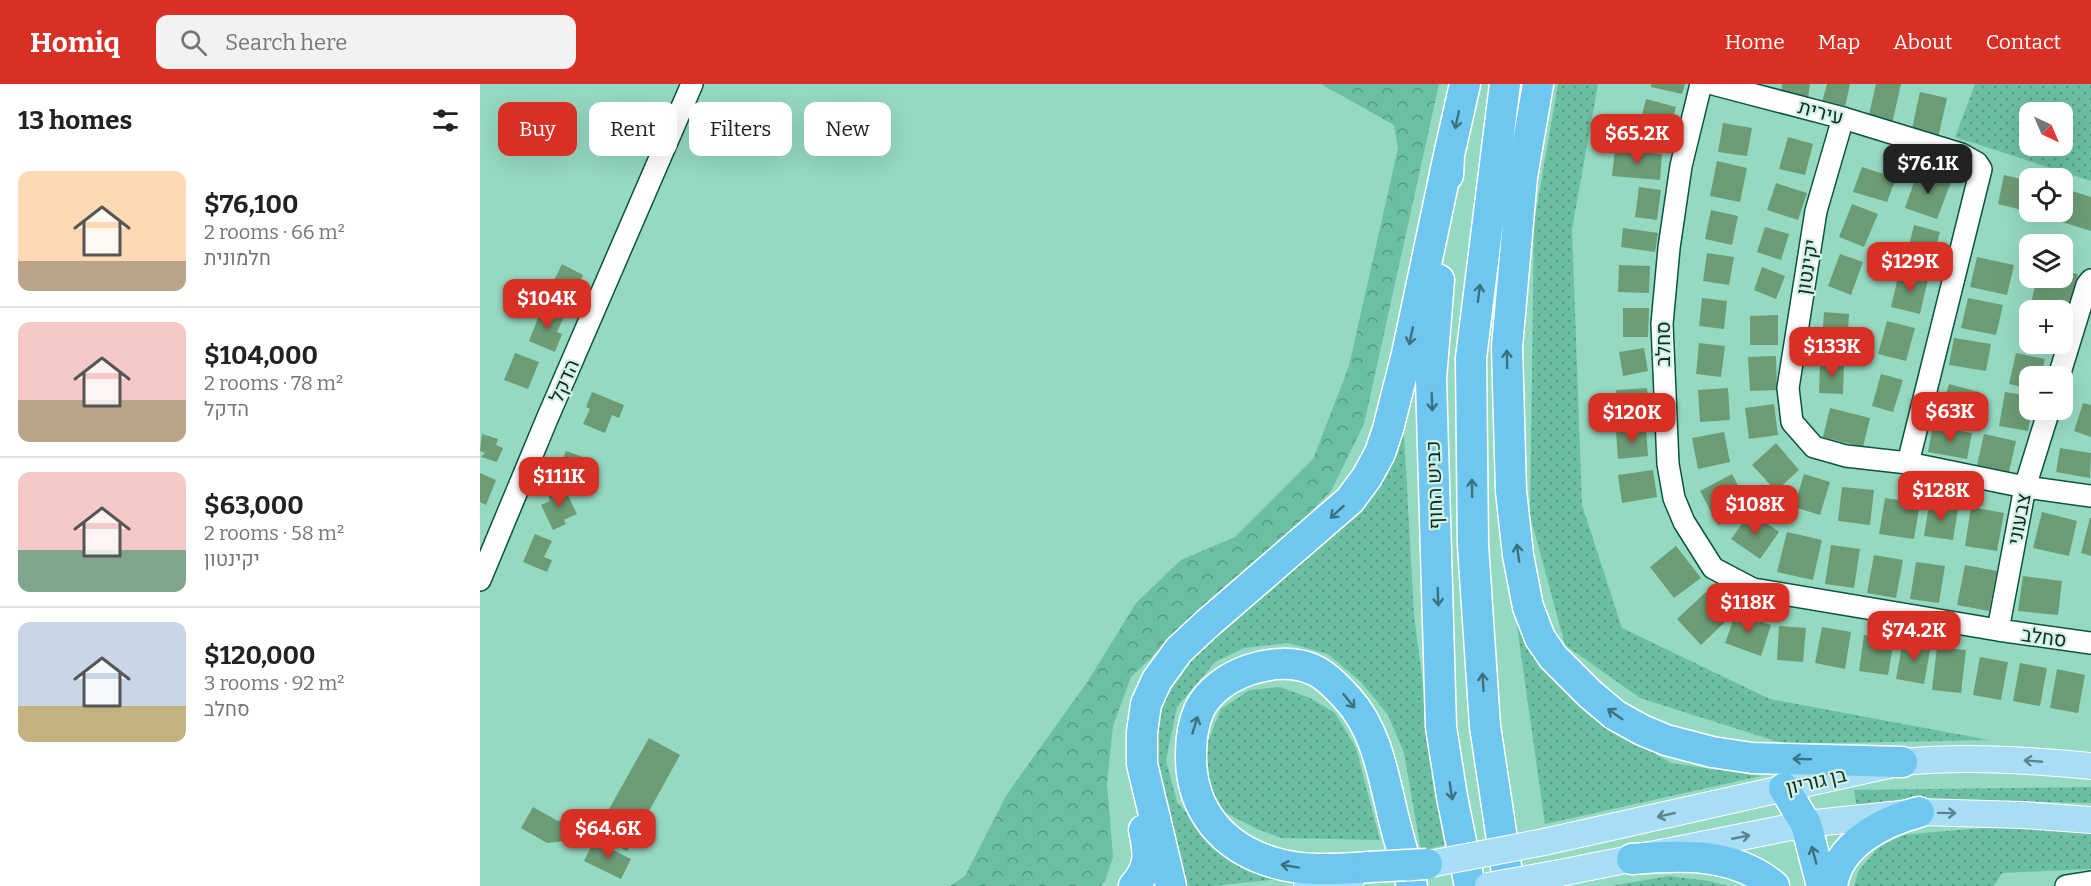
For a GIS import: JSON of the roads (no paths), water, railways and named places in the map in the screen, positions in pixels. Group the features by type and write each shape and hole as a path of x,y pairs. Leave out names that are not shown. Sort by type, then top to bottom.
{"highway":[{"name":"כביש החוף","path":"1465,84 1449,155 1431,379 1441,727 1470,886"},
{"name":"כביש החוף","path":"1505,84 1471,358 1473,545 1485,726 1509,886"},
{"path":"1538,84 1522,177 1507,347 1511,491 1518,555 1528,607 1540,638 1560,664 1615,715 1666,740 1712,752 1752,758 1902,762"},
{"path":"1134,886 1148,865 1148,850 1134,785 1132,726 1142,692 1161,663 1350,500 1367,477 1380,453 1407,354 1449,155"},
{"path":"1171,886 1142,765 1142,732 1146,704 1157,680 1179,650 1208,623"},
{"path":"1280,664 1313,670 1329,681 1349,699 1371,736 1381,761 1391,809 1419,875 1372,870 1312,869 1275,863 1257,857 1218,830 1204,813 1194,791 1190,770 1191,737 1200,709 1212,693 1232,676 1247,670 1280,664"},
{"path":"1485,726 1527,886"},
{"path":"1784,788 1806,824 1822,886"},
{"path":"1832,886 1839,863 1865,836 1899,818 1919,812"},
{"path":"1632,859 1675,855 1711,857 1729,861 1752,871 1774,886"}],"main road":[{"name":"בן גוריון","path":"1419,875 1544,842 1902,762 1940,759 2024,760 2091,766"},
{"name":"בן גוריון","path":"1488,886 1806,824 1919,812 2023,814 2091,820"},
{"path":"1307,886 1372,870"}],"street":[{"name":"הדקל","path":"480,580 547,418 692,84"},
{"name":"סחלב","path":"1701,84 1681,166 1662,324 1668,464 1674,498 1684,522 1713,568 1753,589 1998,630 2091,643"},
{"name":"עירית","path":"1713,84 1843,118 1961,154 1977,163 1981,169 1908,463"},
{"name":"יקינטון","path":"1843,118 1814,223 1788,388 1792,422 1814,447 1846,456 1908,463 2025,487 2091,496"},
{"path":"2062,366 2087,285 2091,280"},
{"name":"צבעוני","path":"1998,630 2025,487 2046,420"},
{"path":"2066,886 2091,882"}]}
